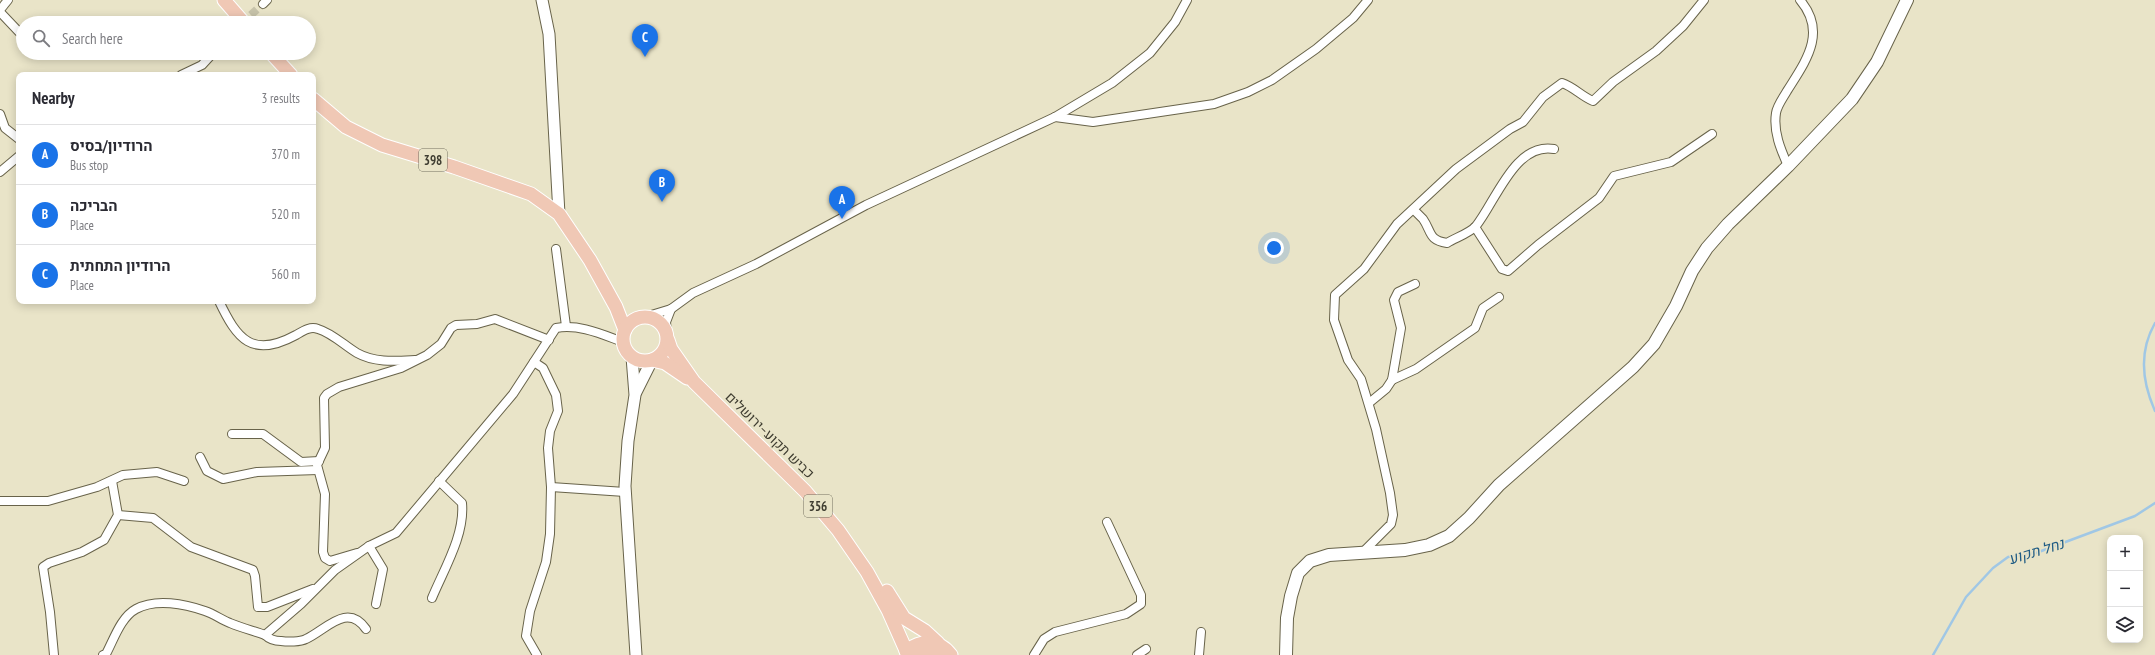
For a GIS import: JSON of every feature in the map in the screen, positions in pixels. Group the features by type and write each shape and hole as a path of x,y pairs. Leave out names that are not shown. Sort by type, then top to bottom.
{"main road":[{"path":"224,0 238,16"},
{"path":"1286,655 1287,618 1298,573 1310,561 1329,555 1364,551 1405,550 1429,545 1449,536 1469,518 1499,485 1633,367 1654,344 1676,306 1692,271 1707,248 1728,224 1788,166 1852,99 1877,62 1907,0"},
{"path":"277,60 288,72"},
{"name":"398","path":"316,101 346,127 382,144 531,194 559,214 590,260 616,307 624,336"},
{"path":"616,307 642,317 659,321 668,336 662,353 652,360 638,360 627,352 624,336 642,317"},
{"name":"כביש תקוע–ירושלים","path":"668,336 671,349 694,382 805,491 838,530 867,572 888,610 907,653"},
{"name":"כביש תקוע–ירושלים","path":"652,360 665,363 694,382"},
{"path":"849,546 863,554 904,618 925,631 939,649 951,655"},
{"path":"907,653 914,655 930,653 939,649"}],"street":[{"path":"8,0 0,11 16,29"},
{"path":"542,0 549,34 559,214"},
{"path":"642,317 671,309 693,294 756,264 866,206 1055,117 1112,83 1150,53 1175,22 1187,0"},
{"path":"1055,117 1094,122 1214,104 1248,92 1272,80 1316,50 1353,18 1368,0"},
{"path":"1364,551 1390,524 1393,515 1390,492 1369,403 1361,379 1348,360 1334,320 1334,294 1364,269 1397,224 1414,210 1456,168 1510,129 1523,122 1543,97 1554,88 1562,83 1572,86 1583,97 1593,101 1613,82 1656,51 1683,26 1704,0"},
{"path":"1788,166 1778,144 1776,113 1781,100 1811,49 1813,34 1810,16 1800,0"},
{"path":"187,72 202,65 207,60"},
{"path":"0,114 5,128 16,137"},
{"path":"1475,227 1502,269 1508,271 1538,245 1599,198 1614,176 1671,162 1712,134"},
{"path":"1414,210 1424,220 1428,233 1437,241 1447,243 1475,227 1512,170 1525,156 1545,148 1554,149"},
{"path":"0,172 16,159"},
{"path":"556,249 566,326"},
{"path":"1369,403 1386,389 1392,380 1401,328 1394,300 1398,292 1415,284"},
{"path":"1392,380 1416,369 1475,328 1483,308 1499,297"},
{"path":"220,304 232,327 242,338 256,345 274,345 310,328 319,329 359,354 381,361 417,360"},
{"path":"668,336 666,322 671,309"},
{"path":"361,552 330,561 325,558 323,544 325,494 317,465 325,448 324,398 327,394 339,387 401,368 417,360 436,349 451,328 456,325 477,324 495,319 549,340"},
{"path":"265,635 334,570 369,546 396,533 513,394 556,328 566,326 624,336"},
{"path":"632,357 635,394 628,441 625,492 636,655"},
{"path":"635,394 652,360"},
{"path":"534,362 543,368 556,395 558,411 550,431 548,448 551,487 550,534 546,562 530,611 526,636 537,655"},
{"path":"232,434 263,434 301,462 319,461"},
{"path":"200,456 207,471 223,479 257,472 318,470"},
{"path":"0,501 48,501 112,481 123,475 157,472 184,481"},
{"path":"54,655 50,612 43,567 49,563 82,552 104,540 118,515 112,481"},
{"path":"432,598 454,546 463,514 462,503 439,481"},
{"path":"551,487 625,492"},
{"path":"118,515 152,518 191,547 252,570 255,576 255,589 258,606 267,607 316,588"},
{"path":"1034,655 1044,639 1055,632 1126,614 1141,604 1141,595 1107,522"},
{"path":"369,546 383,570 376,604"},
{"path":"106,655 121,624 136,609 157,603 178,604 206,611 229,623 265,635 274,641 305,640 327,625 347,617 355,618 362,622 366,629"},
{"path":"1199,655 1202,632"},
{"path":"1137,655 1146,649"}],"waterway":[{"name":"נחל תקוע","path":"2155,323 2146,344 2144,367 2147,389 2155,411"},
{"name":"נחל תקוע","path":"1933,655 1966,597 1993,568 2008,557 2036,553 2135,516 2155,503"}],"tunnel":[{"path":"250,16 263,4"}],"place":[{"name":"הרודיון התחתית","path":"645,57"},
{"name":"הבריכה","path":"662,202"},
{"name":"הרודיון/בסיס","path":"842,219"}]}
